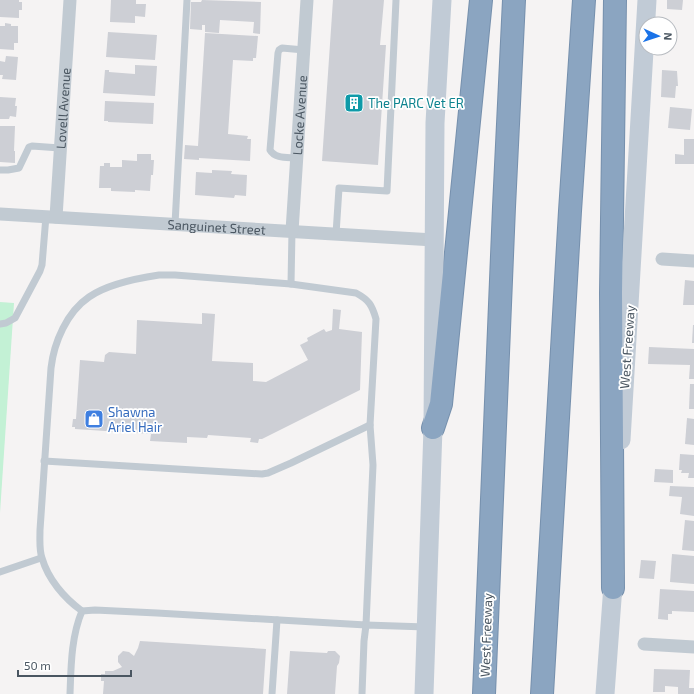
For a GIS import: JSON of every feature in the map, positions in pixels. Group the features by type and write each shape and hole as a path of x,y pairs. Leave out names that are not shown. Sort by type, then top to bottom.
{"highway":[{"path":"433,428 441,404 481,0"},
{"name":"West Freeway","path":"484,694 503,215 514,0"},
{"path":"542,694 584,0"},
{"path":"613,588 611,293 615,0"}],"main road":[{"path":"424,694 433,428 435,123 442,0"},
{"name":"West Freeway","path":"605,694 613,588 647,0"}],"street":[{"name":"Lovell Avenue","path":"51,217 60,148 70,0"},
{"name":"Locke Avenue","path":"292,232 307,0"},
{"name":"Sanguinet Street","path":"0,214 434,240"},
{"path":"662,259 694,261"},
{"path":"644,644 694,647"}],"lane":[{"path":"175,224 187,0"},
{"path":"336,234 339,188 387,191 396,0"},
{"path":"297,158 276,156 272,154 270,150 279,50 282,48 304,50"},
{"path":"0,170 19,168 29,148 32,146 60,148"},
{"path":"0,324 6,323 15,318 40,271 51,217"},
{"path":"291,284 292,232"},
{"path":"362,694 366,625 373,465 370,425 376,319 373,308 366,298 356,293 291,284 159,275 129,281 102,291 90,297 70,317 55,345 51,368 40,530 41,558 69,602 82,611 116,611 366,625 427,627"},
{"path":"44,461 262,474 291,463 370,425"},
{"path":"0,572 41,558"},
{"path":"70,694 74,640 77,624 82,611"},
{"path":"272,694 277,620"}],"green space":[{"path":"0,302 14,303 0,513"}],"building":[{"path":"0,0 19,0 19,2 22,2 22,10 19,10 19,18 0,17"},
{"path":"111,0 136,0 136,4 146,4 145,17 135,16 135,23 110,22"},
{"path":"202,0 261,2 260,34 253,33 254,22 220,20 219,33 205,32 205,25 202,25 202,30 190,29 191,2 201,2"},
{"name":"The PARC Vet ER","path":"333,0 384,0 380,45 386,45 378,165 322,161"},
{"path":"667,0 683,0 682,10 667,9"},
{"path":"5,23 11,24 11,26 18,26 18,43 14,43 14,50 0,49 0,26 5,26"},
{"path":"108,32 157,35 155,60 106,57"},
{"path":"205,33 258,36 256,58 253,58 253,61 233,60 228,134 248,136 247,139 251,139 250,161 199,158 199,160 184,159 185,145 198,146"},
{"path":"6,56 18,57 16,80 2,79 3,75 0,75 0,61 5,62"},
{"path":"135,65 157,66 155,96 103,93 105,70 109,70 109,72 135,74"},
{"path":"662,70 677,71 678,86 676,86 675,98 661,97"},
{"path":"0,97 16,98 16,117 10,116 9,119 0,119"},
{"path":"105,101 154,103 153,124 104,121"},
{"path":"670,107 692,109 690,130 668,128"},
{"path":"0,126 15,126 15,163 0,162"},
{"path":"684,139 694,139 694,164 675,164 675,154 684,155"},
{"path":"137,154 151,154 151,160 154,160 150,191 111,191 111,188 99,188 100,166 104,166 104,163 110,163 110,167 122,167 122,160 137,161"},
{"path":"212,170 232,171 231,174 247,175 246,196 235,195 234,198 195,195 196,172 212,173"},
{"path":"685,280 694,281 694,305 683,305"},
{"path":"333,309 341,310 339,329 362,332 360,390 262,439 259,439 258,443 250,442 251,438 208,435 207,438 187,437 187,443 150,441 151,434 75,429 75,427 72,427 73,419 76,419 80,360 104,362 105,355 109,352 136,354 137,320 202,324 202,313 215,314 212,361 253,363 253,381 266,382 308,360 300,345 308,341 307,338 324,329 326,332 332,330"},
{"path":"693,325 694,343 692,343"},
{"path":"649,347 694,349 694,379 689,379 690,365 648,364"},
{"path":"690,384 694,384 694,409 689,409"},
{"path":"687,418 694,419 694,445 685,444"},
{"path":"680,454 694,455 694,478 688,478 689,473 681,473 682,470 679,470"},
{"path":"655,469 673,470 673,483 654,482"},
{"path":"670,486 694,487 694,516 680,514 682,497 669,496"},
{"path":"685,520 694,521 694,551 682,550"},
{"path":"672,554 694,556 694,584 670,582"},
{"path":"641,560 656,561 654,579 639,578"},
{"path":"660,589 694,591 694,612 672,611 672,614 668,614 668,620 658,619"},
{"path":"140,641 266,649 263,694 103,694 104,681 101,681 101,674 105,674 105,671 113,671 122,667 118,662 118,656 123,651 129,652 134,656"},
{"path":"290,651 327,653 328,651 335,651 340,656 337,666 335,694 287,694"},
{"path":"654,669 690,670 689,688 694,688 694,694 678,694 678,687 665,686 665,692 653,692"}],"place":[{"name":"The PARC Vet ER","path":"354,103"},
{"name":"Shawna Ariel Hair","path":"94,419"}]}
